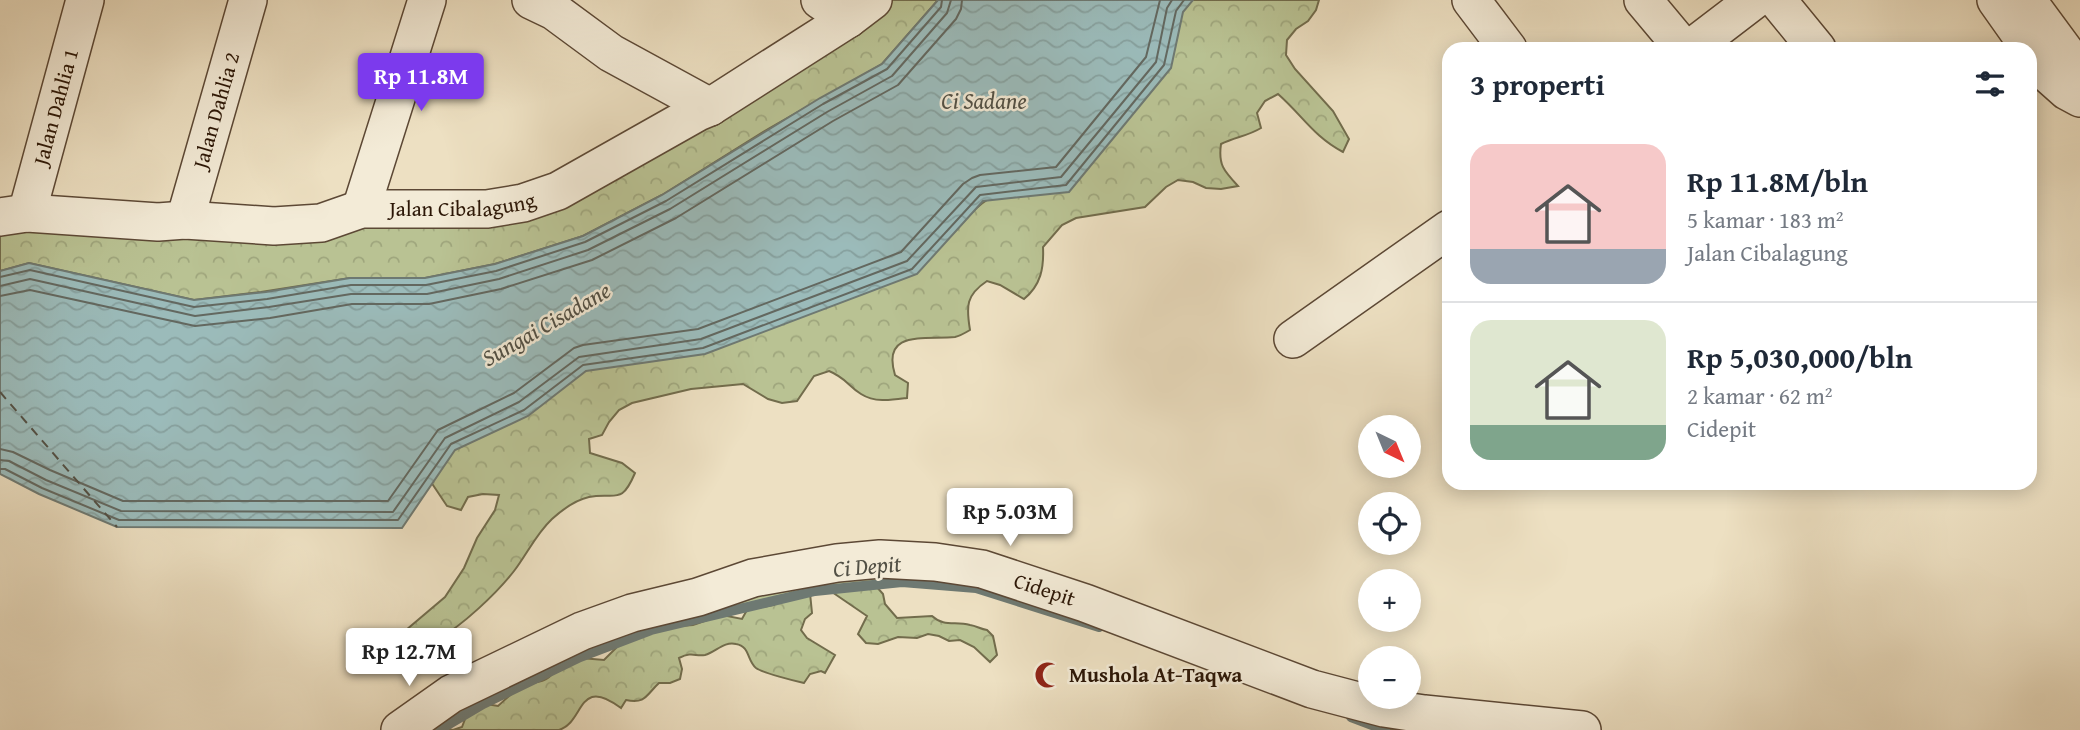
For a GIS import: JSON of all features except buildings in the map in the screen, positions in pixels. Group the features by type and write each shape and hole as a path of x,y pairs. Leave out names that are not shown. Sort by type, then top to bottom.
{"street":[{"name":"Jalan Dahlia 1","path":"14,215 85,0"},
{"name":"Jalan Dahlia 2","path":"185,220 248,0"},
{"path":"361,209 426,0"},
{"path":"531,0 554,12 611,53 710,107"},
{"path":"1471,0 1503,42"},
{"path":"1643,0 1678,42"},
{"path":"1694,42 1713,12 1754,0"},
{"path":"1777,0 1811,42"},
{"path":"1996,0 2026,42"},
{"path":"2027,0 2080,72"},
{"name":"Jalan Cibalagung","path":"14,215 159,222 185,220 274,226 321,223 361,209 487,209 523,203 558,191 710,107 847,6"},
{"path":"2037,58 2049,75 2067,91 2080,98"},
{"path":"1293,339 1442,234"},
{"name":"Cidepit","path":"400,730 451,694 582,631 632,613 698,597 753,578 835,563 880,559 935,562 982,569 1085,603 1312,689 1388,709 1582,730"}],"green space":[{"path":"871,0 938,0 882,64 768,129 662,195 583,236 495,264 425,278 350,278 194,300 29,263 0,271 0,215 487,209"},
{"path":"1177,0 1319,0 1308,21 1296,29 1287,40 1286,55 1295,69 1333,111 1349,139 1343,152 1316,133 1278,94 1265,101 1257,113 1261,128 1221,144 1220,157 1223,167 1238,186 1206,188 1193,182 1178,180 1166,187 1145,207 1076,218 1062,225 1043,247 1040,276 1024,299 987,281 971,296 968,314 970,330 955,337 909,340 894,350 892,360 895,375 908,383 907,398 884,400 866,397 829,371 814,376 797,401 782,403 768,399 743,384 691,389 632,403 619,410 602,435 589,439 590,453 622,463 635,473 626,490 617,496 584,498 564,509 546,525 514,571 479,608 438,639 398,655 393,641 445,597 495,510 499,495 468,497 461,510 447,506 429,479 480,397 952,234"},
{"path":"935,562 1337,695 1358,698 1358,709 1421,707 1582,730 1384,730 1082,622 976,588 902,582 875,585 883,594 885,604 897,618 932,616 945,623 972,625 987,630 993,636 997,655 990,662 974,647 960,640 949,641 928,634 917,638 898,637 878,644 866,643 858,634 867,616 829,590 810,593 812,613 805,619 801,630 807,638 835,655 825,673 821,671 810,674 804,683 779,677 756,668 744,648 732,643 705,655 679,658 682,669 680,679 659,683 642,700 626,700 621,708 607,699 596,696 589,698 567,725 559,730 453,730 407,730 637,610","holes":["775,601 774,605 747,610 742,619 722,615 693,625 667,627","621,643 604,660 581,658","557,668 545,680 519,689 498,706 486,704","467,714 462,727 453,730 444,728"]}],"water":[{"name":"Ci Sadane","path":"938,0 1193,0 1183,12 1171,68 1069,192 983,201 917,274 705,354 586,371 528,416 455,450 402,528 117,527 39,494 0,474 0,271 29,263 194,300 266,292 350,278 425,278 495,264 583,236 662,195 820,98 882,64"}],"waterway":[{"name":"Ci Depit","path":"439,730 483,704 580,657 651,630 815,591 902,582 976,588 1099,627"},
{"name":"Ci Depit","path":"1351,717 1385,730"}],"ferry route":[{"path":"0,392 117,527"}],"place":[{"name":"Mushola At-Taqwa","path":"1048,675"}],"water label":[{"name":"Sungai Cisadane","path":"546,324"}]}
